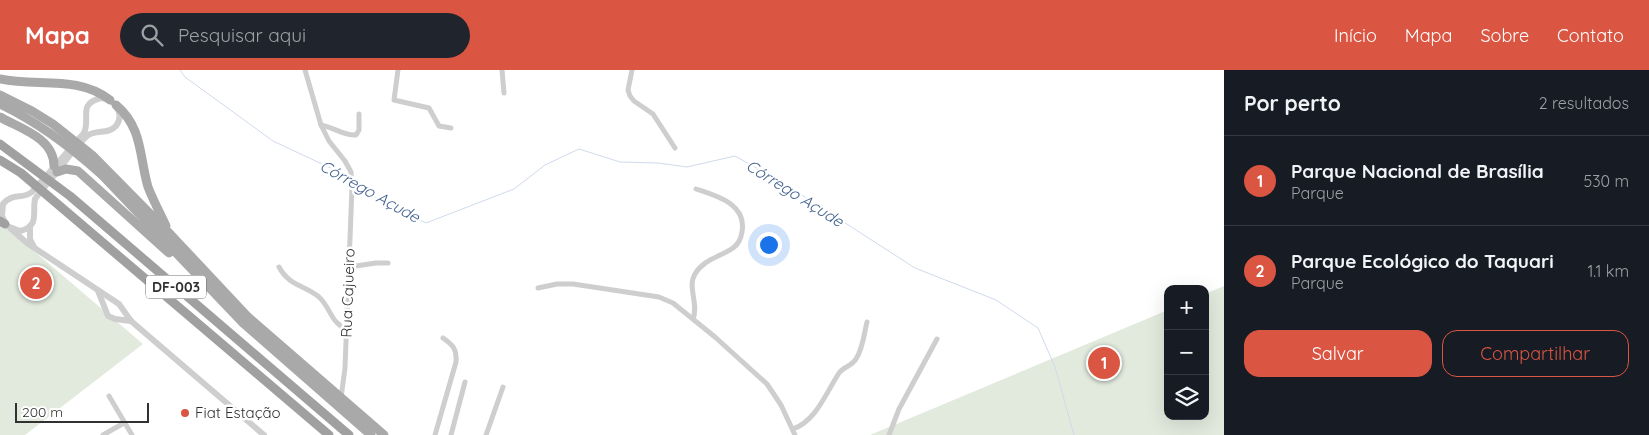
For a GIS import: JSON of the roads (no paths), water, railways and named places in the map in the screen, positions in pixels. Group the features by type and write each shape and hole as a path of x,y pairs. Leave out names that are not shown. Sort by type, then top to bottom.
{"highway":[{"name":"DF-003","path":"0,144 70,196 348,435"},
{"name":"DF-003","path":"0,160 21,173 329,435"}],"main road":[{"path":"0,79 30,83 79,85 100,92 113,103 129,118 135,130 148,186 171,235"},
{"path":"0,95 32,111 71,138 107,169 248,317 384,435"},
{"path":"0,104 22,114 48,131 87,161 242,322 371,435"},
{"path":"0,117 46,144 53,155 54,171 66,169 78,171 168,253 191,269"}],"street":[{"path":"305,70 321,125 330,126 349,135 356,135 359,130 359,114"},
{"path":"398,70 394,100 430,108 439,126 451,128"},
{"path":"502,70 504,93"},
{"path":"632,70 628,90 630,96 652,114 675,148"},
{"path":"83,137 108,131 115,126 119,114 113,103 101,98 89,105 86,112 86,127 83,137 34,194 15,196 6,201 1,212 5,224 27,243 120,306 132,321 264,435"},
{"name":"Rua Cajueiro","path":"321,125 329,142 345,161 351,172 350,267 345,374 340,398"},
{"path":"693,319 695,306 692,286 694,275 705,263 732,249 738,243 742,228 740,213 726,200 696,189"},
{"path":"34,194 35,216 30,226 30,240 34,247"},
{"path":"5,224 20,231 30,226"},
{"path":"350,267 388,263"},
{"path":"279,267 286,278 319,297 333,320 340,327 347,329"},
{"path":"538,288 557,284 573,284 659,298 673,303 767,384 781,405 794,432 804,424 820,404 840,372 856,360 862,345 867,322"},
{"path":"97,290 110,318 132,321"},
{"path":"106,311 108,304 113,301"},
{"path":"436,435 456,362 455,349 443,338"},
{"path":"889,435 899,409 936,339"},
{"path":"451,435 465,382"},
{"path":"486,435 503,387"},
{"path":"109,396 132,435"},
{"path":"103,435 124,423"}],"waterway":[{"name":"Córrego Açude","path":"180,70 185,77 273,141 337,171 350,180"},
{"name":"Córrego Açude","path":"354,182 384,203 426,223 514,189 545,165 579,149 620,162 658,163 687,167 735,156 780,181 915,268 996,300 1038,328 1055,367 1074,435"}],"place":[{"name":"Parque Ecológico do Taquari","path":"36,283"},
{"name":"Parque Nacional de Brasília","path":"1104,363"},
{"name":"Fiat Estação","path":"185,413"}]}
